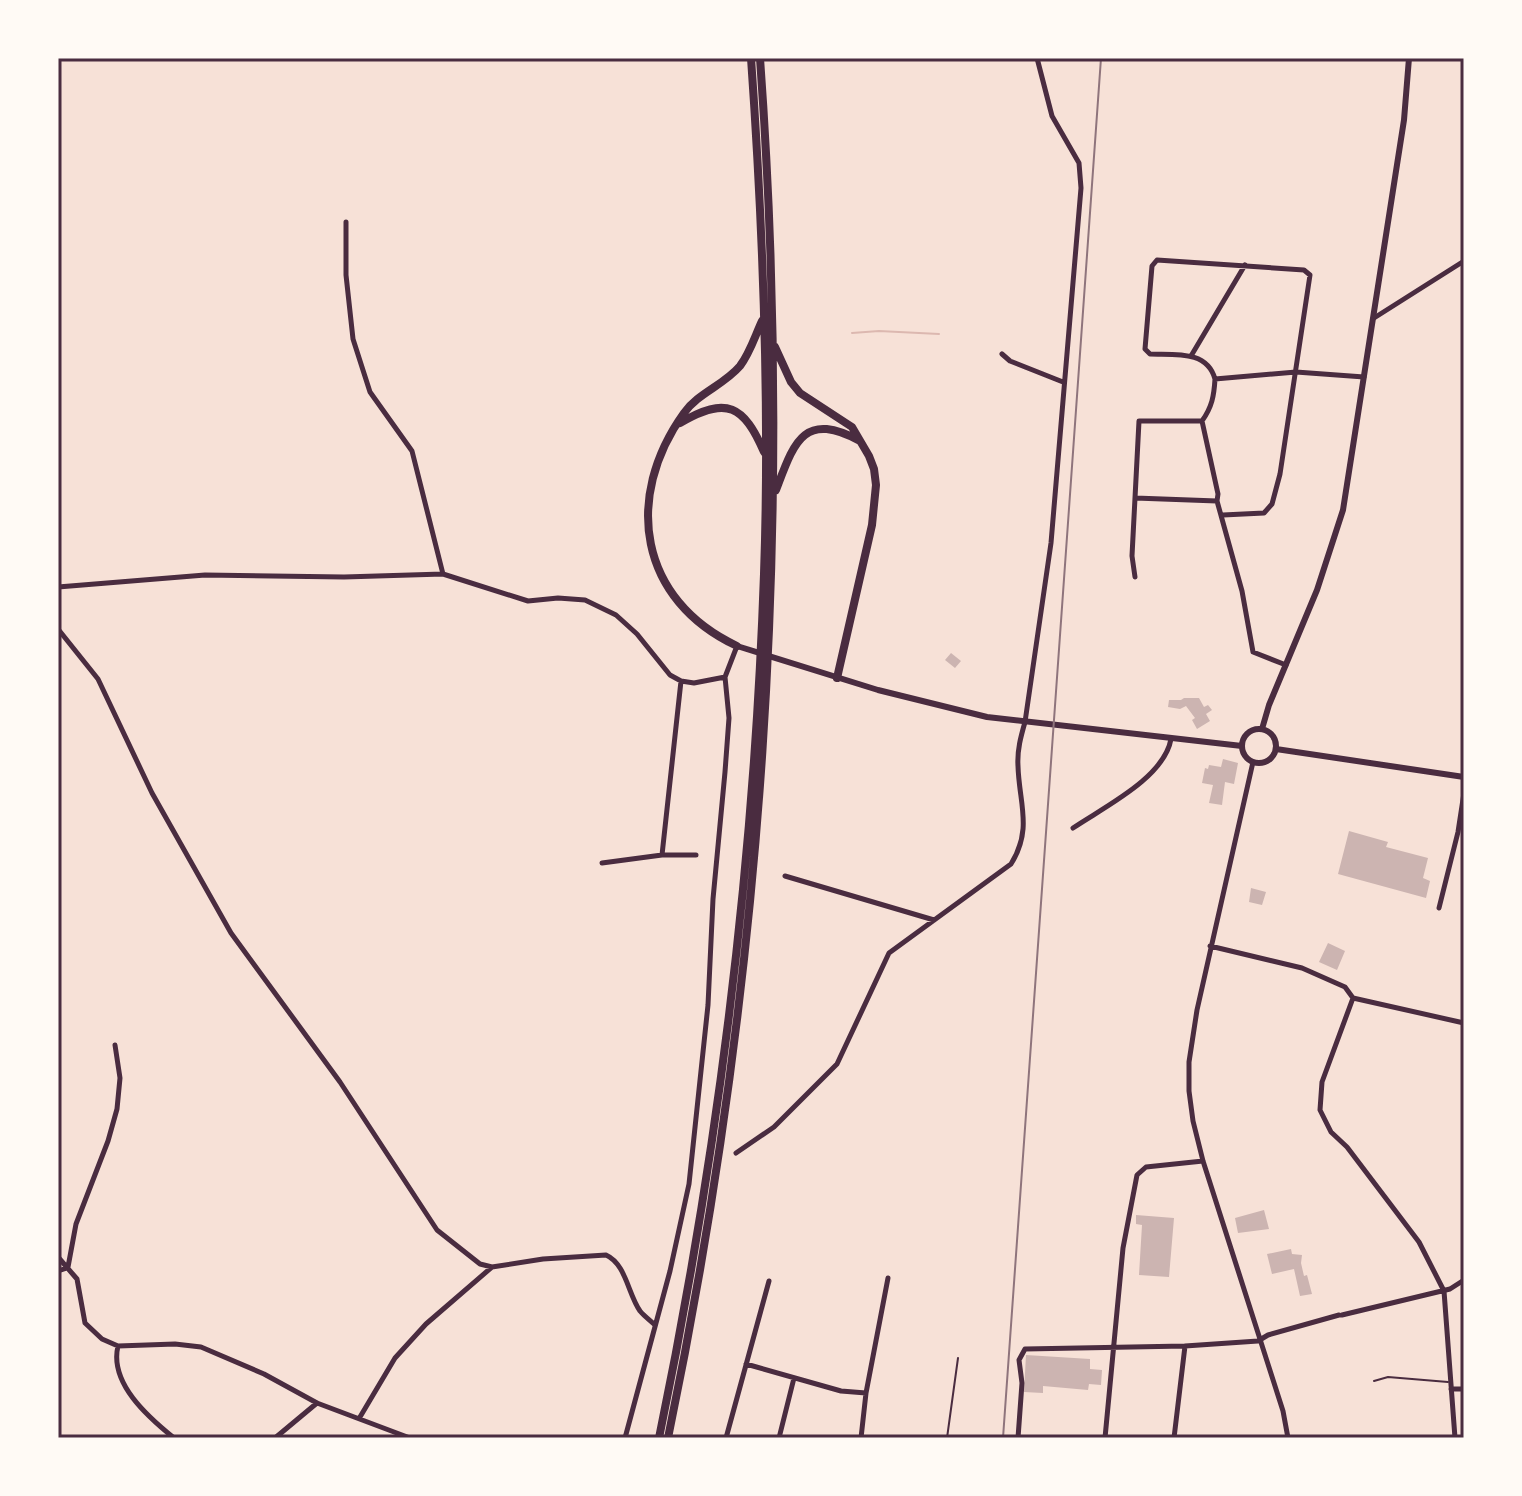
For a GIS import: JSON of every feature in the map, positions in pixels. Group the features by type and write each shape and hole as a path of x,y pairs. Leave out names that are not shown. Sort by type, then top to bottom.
{"highway":[{"path":"751,58 764,317 766,630"},
{"path":"668,1438 701,1271 739,1015 757,850 774,496 773,344 760,58"},
{"path":"737,646 717,636 684,610 672,594 654,558 647,522 650,485 662,448 686,410 739,367 764,317"},
{"path":"773,344 791,382 800,393 852,427 874,469 875,502 837,678"},
{"path":"676,425 705,410 731,409 752,424 766,455"},
{"path":"774,496 790,453 802,436 824,428 861,441"},
{"path":"659,1438 692,1269 724,1061 763,683"}],"street":[{"path":"736,1153 774,1127 837,1064 889,953 1011,864 1021,848 1024,805 1017,765 1019,742 1025,722 1051,543 1081,188 1079,163 1052,116 1037,58"},
{"path":"1262,729 1337,533 1350,477 1404,120 1409,58"},
{"path":"346,222 346,275 353,339 370,392 412,451 443,574"},
{"path":"1223,515 1264,513 1270,509 1280,474 1310,275 1304,270 1157,260 1152,266 1145,349 1150,354 1203,359 1212,368 1214,397 1202,421 1217,501 1242,591 1253,652 1286,665"},
{"path":"1374,318 1464,261"},
{"path":"1191,356 1245,265"},
{"path":"1002,354 1010,361 1063,382"},
{"path":"1215,379 1296,372 1364,377"},
{"path":"1135,577 1132,556 1139,421 1202,421"},
{"path":"1135,498 1217,501"},
{"path":"58,587 205,575 344,577 443,574 528,601 558,598 585,600 601,606 637,634 670,675 694,683 725,677"},
{"path":"58,629 98,679 152,793 231,933 340,1082 437,1230 480,1264 492,1267 543,1259 606,1255 613,1258 640,1310 655,1325"},
{"path":"625,1438 689,1184 698,1111 729,718 725,677 737,646 837,678 955,709 1025,722 1242,746"},
{"path":"662,855 681,681"},
{"path":"1262,729 1272,735 1276,749 1267,761 1253,762 1245,756 1242,746 1248,732 1262,729"},
{"path":"1073,828 1134,788 1166,757 1171,739"},
{"path":"1276,749 1464,777"},
{"path":"1253,762 1191,1038 1189,1091 1203,1161 1258,1341 1283,1411 1288,1438"},
{"path":"1439,908 1458,832 1464,793"},
{"path":"602,863 662,855 696,855"},
{"path":"785,876 935,920"},
{"path":"1210,946 1302,968 1345,987 1353,998 1464,1023"},
{"path":"1353,998 1326,1066 1320,1110 1331,1132 1347,1147 1419,1242 1444,1291 1455,1438"},
{"path":"67,1268 76,1224 117,1109 120,1078 115,1045"},
{"path":"1105,1438 1123,1248 1137,1175 1146,1167 1203,1161"},
{"path":"58,1257 77,1279 85,1323 102,1339 118,1346 175,1344 201,1347 264,1374 317,1403 410,1438"},
{"path":"360,1417 395,1358 426,1324 492,1267"},
{"path":"58,1271 67,1268"},
{"path":"861,1438 866,1393 888,1278"},
{"path":"1018,1438 1022,1383 1019,1360 1025,1349 1185,1346 1258,1341 1268,1335 1340,1315 1444,1291 1464,1280"},
{"path":"726,1438 769,1281"},
{"path":"118,1346 115,1358 117,1373 135,1400 174,1438"},
{"path":"1174,1438 1185,1346"},
{"path":"746,1364 841,1391 866,1393"},
{"path":"779,1438 794,1378"},
{"path":"1451,1386 1464,1389"},
{"path":"275,1438 317,1403"}],"lane":[{"path":"947,1438 958,1358"},
{"path":"1374,1381 1388,1377 1451,1386"}],"building":[{"path":"951,653 961,661 955,668 945,660"},
{"path":"1199,698 1204,707 1208,705 1212,710 1206,714 1210,721 1197,729 1192,720 1195,718 1186,706 1180,709 1168,707 1169,700"},
{"path":"1223,759 1238,763 1234,784 1225,782 1222,805 1209,803 1213,785 1202,783 1205,768 1208,769 1209,765 1221,767"},
{"path":"1349,831 1388,842 1386,847 1428,858 1423,878 1430,881 1426,898 1338,874"},
{"path":"1251,888 1266,892 1262,905 1249,902"},
{"path":"1328,943 1345,951 1337,970 1319,962"},
{"path":"1264,1210 1269,1229 1238,1233 1235,1218"},
{"path":"1136,1215 1174,1218 1169,1277 1139,1275 1142,1225 1136,1224"},
{"path":"1291,1249 1292,1254 1302,1255 1304,1276 1307,1275 1312,1294 1300,1296 1294,1269 1272,1274 1267,1254"},
{"path":"1026,1355 1090,1359 1090,1369 1102,1370 1101,1385 1089,1384 1088,1390 1043,1386 1043,1393 1024,1392"}],"waterway":[{"path":"852,333 939,334"}],"railway":[{"path":"1003,1438 1101,58"}]}
